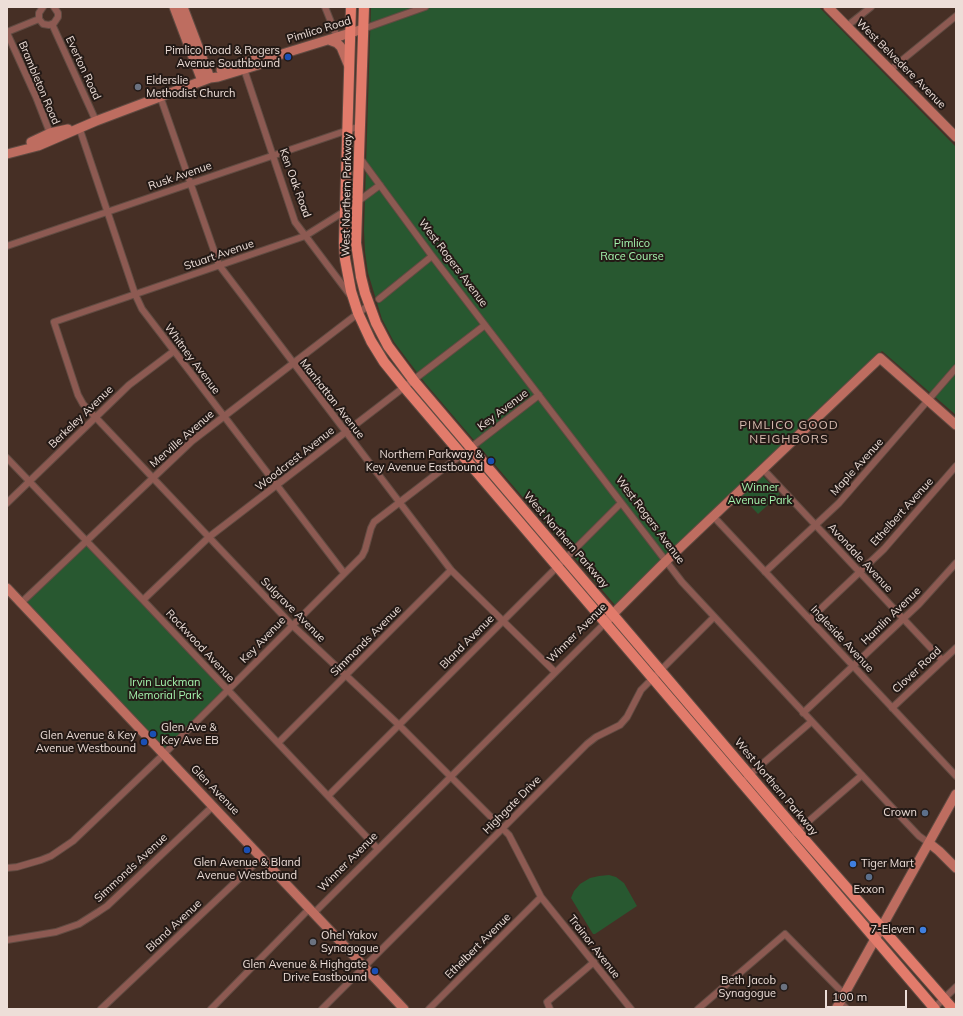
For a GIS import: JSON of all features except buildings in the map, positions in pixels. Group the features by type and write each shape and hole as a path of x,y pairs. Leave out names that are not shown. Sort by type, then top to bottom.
{"main road":[{"name":"West Northern Parkway","path":"351,7 344,230 345,259 358,313 371,341 378,353 405,388 934,1009"},
{"name":"West Northern Parkway","path":"364,7 356,243 362,282 369,305 376,323 388,346 414,381 614,614 797,831 953,1009"},
{"path":"875,939 882,939 920,981 932,985"}],"street":[{"path":"43,7 39,13 39,19 43,24 52,24 57,21 58,13 54,7"},
{"path":"174,7 206,79"},
{"path":"183,7 206,79"},
{"path":"325,7 333,38 341,47 350,67"},
{"name":"Pimlico Road","path":"7,154 22,150 29,144 79,127 206,79 218,77 240,67 258,65 266,59 363,29 425,7"},
{"name":"West Belvedere Avenue","path":"828,7 956,137"},
{"path":"847,26 871,7"},
{"path":"890,70 956,16"},
{"path":"7,33 39,19"},
{"name":"Everton Road","path":"52,24 96,120"},
{"name":"Brambleton Road","path":"7,33 36,97 50,137"},
{"name":"Ken Oak Road","path":"240,67 294,218 305,236 354,299"},
{"name":"Manhattan Avenue","path":"160,96 219,266 451,570 504,620 555,672"},
{"name":"Rusk Avenue","path":"7,246 360,126"},
{"name":"Whitney Avenue","path":"79,127 135,294 142,309 344,573"},
{"name":"West Rogers Avenue","path":"359,157 432,256 692,594 914,831 956,868"},
{"name":"Stuart Avenue","path":"54,322 305,236 345,211 380,185"},
{"path":"379,299 432,256"},
{"name":"Merville Avenue","path":"21,603 192,441 369,305"},
{"name":"Sulgrave Avenue","path":"54,322 80,400 292,625 399,725 502,829 513,842 532,882 541,897"},
{"name":"Woodcrest Avenue","path":"143,600 209,537 405,388 485,325"},
{"name":"Berkeley Avenue","path":"7,503 133,382 174,351"},
{"name":"Winner Avenue","path":"210,1009 378,849 666,561 880,358 928,401"},
{"name":"Maple Avenue","path":"766,572 844,497 956,368"},
{"name":"Key Avenue","path":"7,868 17,867 41,860 66,847 164,754 364,553 372,524 539,395"},
{"path":"928,401 956,425"},
{"name":"Rockwood Avenue","path":"7,458 378,849"},
{"name":"Ethelbert Avenue","path":"810,619 884,549 956,466"},
{"name":"Avondale Avenue","path":"763,469 942,660"},
{"name":"Bland Avenue","path":"328,796 621,503"},
{"name":"Ingleside Avenue","path":"713,516 956,776"},
{"name":"Hamlin Avenue","path":"802,713 954,571 956,564"},
{"name":"Simmonds Avenue","path":"278,743 451,570"},
{"name":"Glen Avenue","path":"7,588 404,1009"},
{"name":"Highgate Drive","path":"322,1009 587,744 596,737 620,725 630,712 637,696 652,678 714,617"},
{"name":"Clover Road","path":"892,708 956,648"},
{"path":"741,782 811,722"},
{"path":"789,838 862,775"},
{"path":"840,1002 956,794"},
{"name":"Simmonds Avenue","path":"7,940 43,935 62,930 79,924 98,912 107,906 214,806"},
{"name":"Bland Avenue","path":"101,1009 262,857"},
{"name":"Ethelbert Avenue","path":"429,1009 541,897"},
{"name":"Trainor Avenue","path":"541,897 631,1009"},
{"path":"698,1009 785,934 846,1009"},
{"path":"550,1009 547,1002 594,962"},
{"path":"934,1009 956,987"}],"green space":[{"name":"Pimlico Race Course","path":"371,7 819,7 956,147 956,415 882,351 615,605 425,383 394,342 382,319 368,273 364,230"},
{"name":"Winner Avenue Park","path":"762,475 780,494 758,514 740,495"},
{"name":"Irvin Luckman Memorial Park","path":"86,544 225,690 164,751 25,603"},
{"path":"609,875 616,877 624,883 637,906 593,934 571,898 574,891 580,884 590,878"}],"place":[{"name":"Pimlico Road & Rogers Avenue Southbound","path":"288,57"},
{"name":"Elderslie Methodist Church","path":"138,87"},
{"name":"Northern Parkway & Key Avenue Eastbound","path":"491,461"},
{"name":"Glen Ave & Key Ave EB","path":"153,734"},
{"name":"Glen Avenue & Key Avenue Westbound","path":"144,742"},
{"name":"Crown","path":"925,813"},
{"name":"Glen Avenue & Bland Avenue Westbound","path":"247,850"},
{"name":"Tiger Mart","path":"853,864"},
{"name":"Exxon","path":"869,877"},
{"name":"7-Eleven","path":"923,930"},
{"name":"Ohel Yakov Synagogue","path":"313,942"},
{"name":"Glen Avenue & Highgate Drive Eastbound","path":"375,971"},
{"name":"Beth Jacob Synagogue","path":"784,987"}],"district":[{"name":"PIMLICO GOOD NEIGHBORS","path":"789,432"}]}
